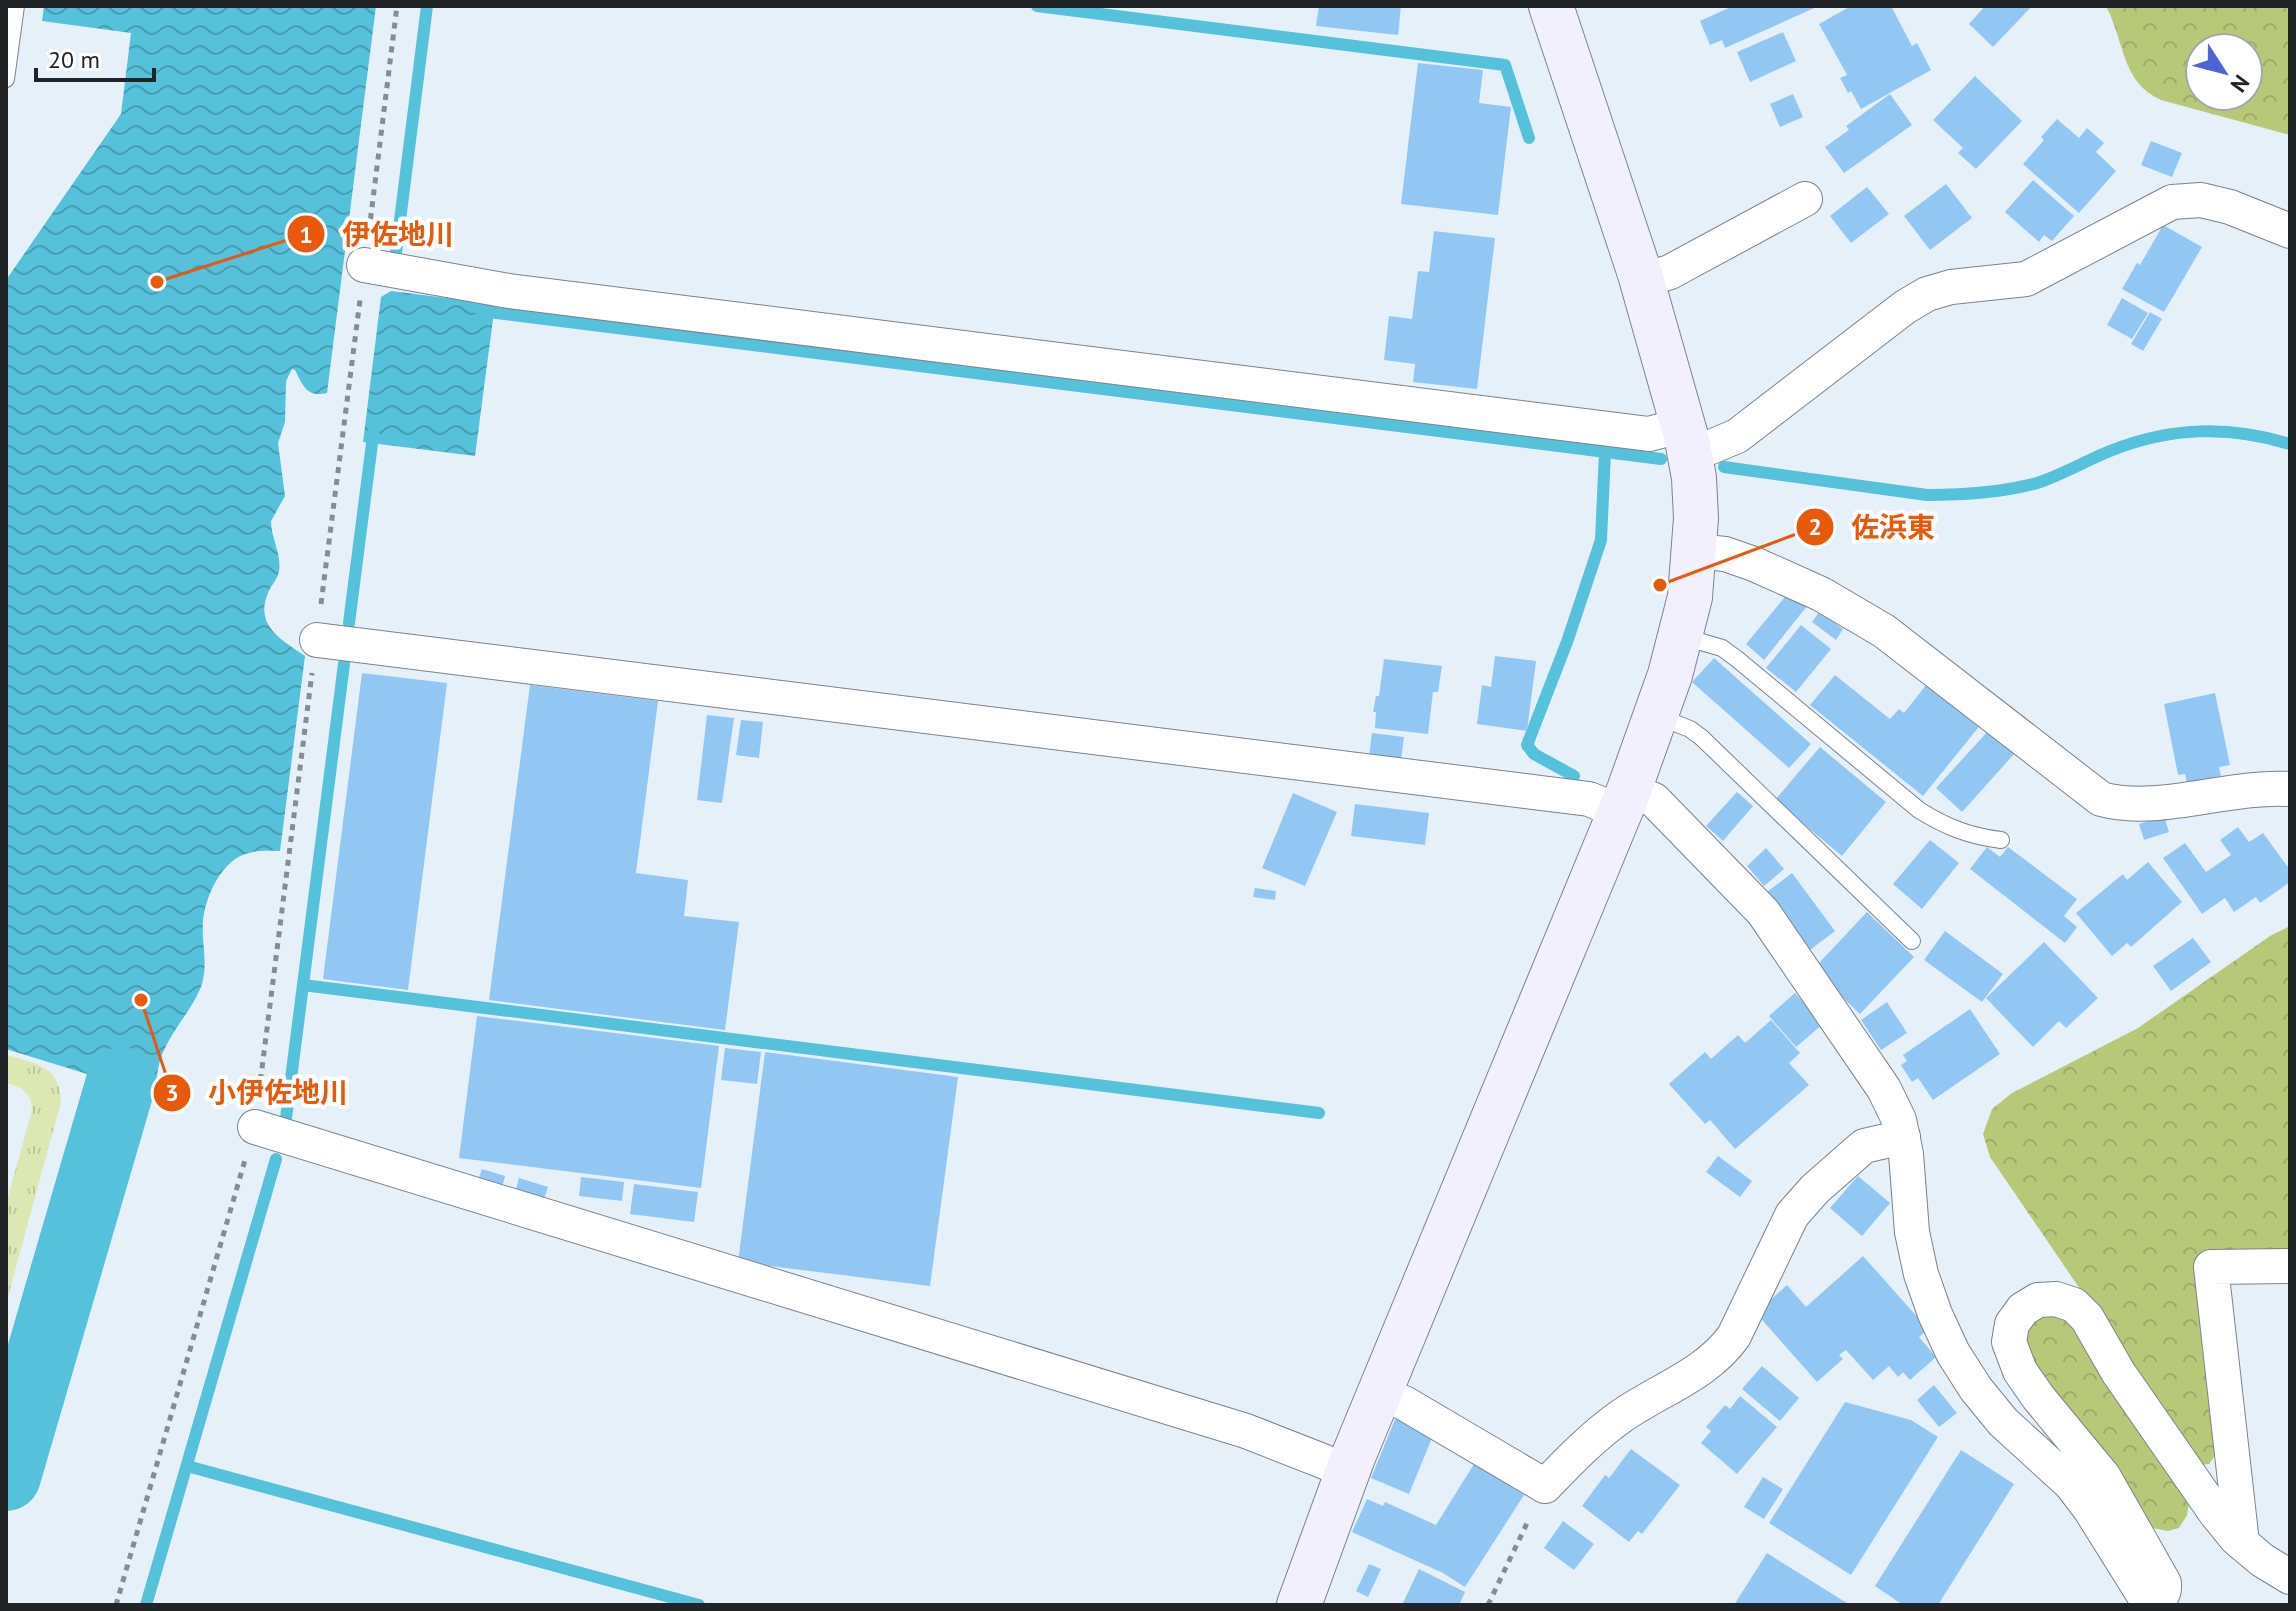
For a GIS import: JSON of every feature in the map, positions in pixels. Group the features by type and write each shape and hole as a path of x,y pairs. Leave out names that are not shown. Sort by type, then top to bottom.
{"street":[{"path":"1299,1605 1348,1471 1624,801 1656,716 1690,597 1695,551 1695,492 1686,438 1641,281 1551,6"},
{"path":"1641,281 1670,272 1805,199"},
{"path":"364,265 509,291 1686,438 1711,447 1737,436 1905,307 1927,294 1951,287 2026,279 2172,202 2201,200 2230,207 2290,231"},
{"path":"1695,551 1725,554 1754,564 1821,594 1884,631 2101,799 2122,805 2145,804 2235,790 2290,789"},
{"path":"317,640 1589,799 1654,800 1763,912 1884,1089 1899,1120 1903,1137 1912,1232 1921,1274 1953,1353 1976,1389 2003,1422 2071,1484 2150,1605 2164,1592 2164,1583 2117,1497 2038,1397 2020,1371 2009,1342 2012,1324 2023,1309 2038,1300 2056,1299 2074,1305 2087,1318 2118,1372 2215,1512 2242,1543 2290,1577"},
{"path":"255,1127 1246,1431 1348,1471"},
{"path":"1380,1393 1404,1403 1545,1486 1600,1432 1723,1352 1734,1336 1792,1215 1802,1202 1864,1146 1903,1137"},
{"path":"2242,1543 2211,1267 2290,1266"}],"lane":[{"path":"6,79 16,6"},
{"path":"1680,636 1722,648 1919,810 1943,826 1972,836 2001,840"},
{"path":"1656,716 1690,729 1702,738 1912,941"}],"path":[{"path":"116,1605 255,1127 397,6"},
{"path":"1488,1605 1545,1486"}],"green space":[{"path":"2106,6 2290,6 2290,135 2205,112 2264,112 2264,32 2184,32 2184,106 2161,100 2148,92 2138,83"},
{"path":"2290,926 2290,1251 2213,1252 2216,1446 2209,1464 2200,1465 1990,1157 1983,1134 1992,1109 2012,1093 2138,1028 2270,936"},
{"path":"6,1055 36,1064 51,1073 60,1090 61,1102 6,1304 6,1204 32,1110 25,1092 6,1083"},
{"path":"2042,1312 2067,1316 2189,1503 2187,1515 2179,1528 2168,1531 2152,1528 2031,1365 2023,1329"}],"water":[{"path":"44,6 376,6 327,393 310,392 292,369 286,381 285,422 278,443 285,496 271,521 280,565 268,593 265,615 273,631 305,656 280,851 257,851 239,857 217,879 203,920 204,970 201,987 164,1050 154,1091 141,1119 94,1175 83,1133 87,1074 6,1049 6,280 121,114 131,33 42,21"},
{"path":"391,291 495,304 475,456 363,442 381,297"}],"building":[{"path":"1319,6 1401,6 1398,35 1316,26"},
{"path":"1733,6 1819,6 1725,48 1722,40 1710,45 1700,21"},
{"path":"1851,6 1891,6 1912,46 1917,43 1931,70 1861,109 1840,78 1847,75 1819,24"},
{"path":"1985,6 2032,6 1993,47 1969,24"},
{"path":"1783,32 1796,61 1750,82 1737,52"},
{"path":"1418,63 1483,70 1479,103 1511,107 1498,215 1401,204"},
{"path":"1975,76 2022,121 1976,169 1958,153 1963,148 1933,120"},
{"path":"1793,94 1803,117 1780,127 1770,104"},
{"path":"1890,94 1912,125 1844,173 1825,147 1849,130 1846,126"},
{"path":"2057,119 2079,138 2087,128 2104,143 2096,152 2116,171 2079,213 2023,164"},
{"path":"2151,141 2182,153 2172,177 2141,165"},
{"path":"2033,180 2074,216 2052,241 2044,235 2039,242 2005,212"},
{"path":"1946,184 1972,218 1930,250 1904,216"},
{"path":"1867,187 1889,214 1851,243 1830,216"},
{"path":"2163,225 2202,247 2164,312 2122,289"},
{"path":"1434,231 1495,238 1477,389 1413,382 1415,364 1384,360 1389,316 1412,319 1418,271 1429,272"},
{"path":"2122,298 2148,313 2132,339 2107,325"},
{"path":"2150,312 2162,319 2143,351 2131,344"},
{"path":"1789,592 1807,606 1764,660 1746,644"},
{"path":"1819,612 1843,629 1836,640 1812,622"},
{"path":"1801,625 1831,649 1796,692 1766,668"},
{"path":"1495,656 1536,661 1527,731 1477,724 1482,685 1491,687"},
{"path":"1714,658 1811,744 1789,768 1692,682"},
{"path":"1384,659 1442,666 1438,692 1433,692 1428,734 1375,728 1376,712 1373,712 1376,696 1379,696"},
{"path":"362,673 447,683 408,990 323,979"},
{"path":"1835,675 1890,719 1899,709 1904,713 1930,680 1982,723 1923,796 1810,705"},
{"path":"530,685 658,701 636,873 688,880 684,916 739,922 725,1030 489,1000"},
{"path":"2215,693 2230,765 2219,767 2221,776 2187,783 2185,774 2178,775 2164,704"},
{"path":"707,715 734,718 722,803 697,800"},
{"path":"741,720 763,722 759,758 736,755"},
{"path":"1989,730 2015,753 1962,812 1936,788"},
{"path":"1372,733 1404,737 1401,760 1369,756"},
{"path":"1820,747 1886,802 1842,856 1775,800"},
{"path":"1737,792 1753,806 1723,841 1706,826"},
{"path":"1293,793 1337,812 1305,886 1262,868"},
{"path":"1355,804 1429,813 1425,845 1351,836"},
{"path":"2164,816 2169,832 2144,840 2139,824"},
{"path":"2238,827 2249,842 2263,833 2290,870 2290,882 2260,903 2256,897 2234,912 2225,898 2202,914 2163,858 2185,843 2206,872 2231,855 2220,840"},
{"path":"1930,840 1959,863 1922,909 1893,884"},
{"path":"1987,847 2000,857 2008,847 2077,899 2064,916 2077,927 2065,943 1970,869"},
{"path":"1766,848 1784,869 1764,886 1747,866"},
{"path":"2148,862 2182,902 2131,947 2127,943 2112,956 2076,913 2123,874 2127,880"},
{"path":"1792,873 1835,931 1810,950 1767,892"},
{"path":"1255,888 1276,891 1275,900 1253,897"},
{"path":"1867,912 1914,957 1860,1014 1841,996 1819,963"},
{"path":"1945,931 2003,974 1982,1002 1924,960"},
{"path":"2193,938 2211,962 2171,991 2153,966"},
{"path":"2044,942 2098,998 2066,1028 2059,1021 2033,1047 1986,998"},
{"path":"1795,993 1823,1024 1796,1047 1769,1016"},
{"path":"1887,1002 1907,1033 1881,1050 1861,1020"},
{"path":"1970,1009 2000,1054 1933,1100 1918,1078 1912,1082 1901,1065 1907,1061 1903,1055"},
{"path":"477,1016 719,1046 701,1188 459,1158"},
{"path":"1771,1020 1800,1053 1789,1063 1809,1085 1735,1149 1710,1120 1705,1124 1669,1084 1705,1052 1711,1059 1738,1035 1745,1043"},
{"path":"725,1048 761,1052 757,1084 721,1080"},
{"path":"765,1052 958,1077 930,1286 738,1262"},
{"path":"1718,1156 1752,1181 1740,1197 1706,1172"},
{"path":"482,1169 505,1176 502,1188 478,1181"},
{"path":"1858,1176 1890,1203 1862,1236 1830,1208"},
{"path":"581,1177 624,1182 622,1201 579,1196"},
{"path":"519,1178 548,1187 544,1199 516,1190"},
{"path":"634,1184 698,1192 694,1222 630,1214"},
{"path":"1863,1256 1928,1329 1919,1337 1936,1357 1910,1380 1903,1372 1898,1377 1889,1366 1873,1380 1846,1350 1839,1355 1843,1359 1817,1382 1756,1313 1787,1285 1806,1307"},
{"path":"1762,1366 1799,1398 1780,1421 1742,1389"},
{"path":"1934,1385 1957,1413 1939,1427 1917,1400"},
{"path":"1740,1396 1777,1427 1737,1474 1701,1443 1711,1431 1706,1427 1725,1405 1730,1409"},
{"path":"1845,1402 1911,1420 1938,1437 1851,1575 1769,1523"},
{"path":"1396,1417 1434,1433 1409,1494 1371,1478"},
{"path":"1631,1449 1680,1485 1642,1534 1638,1531 1629,1542 1582,1506 1605,1475 1609,1478"},
{"path":"1961,1450 2014,1484 1938,1605 1903,1605 1875,1586"},
{"path":"1474,1464 1524,1495 1465,1587 1443,1573 1352,1532 1367,1499 1383,1506 1385,1502 1436,1525"},
{"path":"1763,1477 1783,1489 1764,1519 1744,1507"},
{"path":"1563,1521 1594,1544 1574,1570 1544,1548"},
{"path":"1767,1553 1850,1605 1734,1605"},
{"path":"1369,1564 1381,1569 1368,1597 1356,1591"},
{"path":"1419,1569 1465,1592 1459,1605 1402,1605"}],"waterway":[{"path":"396,252 427,6"},
{"path":"1037,6 1505,65 1529,138"},
{"path":"481,311 1661,459"},
{"path":"349,623 374,428"},
{"path":"1724,467 1927,495 1955,495 2037,483 2132,443 2177,433 2244,434 2290,444"},
{"path":"1574,776 1534,754 1527,745 1567,642 1601,540 1605,452"},
{"path":"286,1118 344,664"},
{"path":"303,985 1319,1113"},
{"path":"6,1476 121,1082"},
{"path":"146,1605 276,1159"},
{"path":"187,1466 699,1605"}],"place":[{"name":"伊佐地川","path":"157,282"},
{"name":"佐浜東","path":"1660,585"},
{"name":"小伊佐地川","path":"141,1000"}]}
